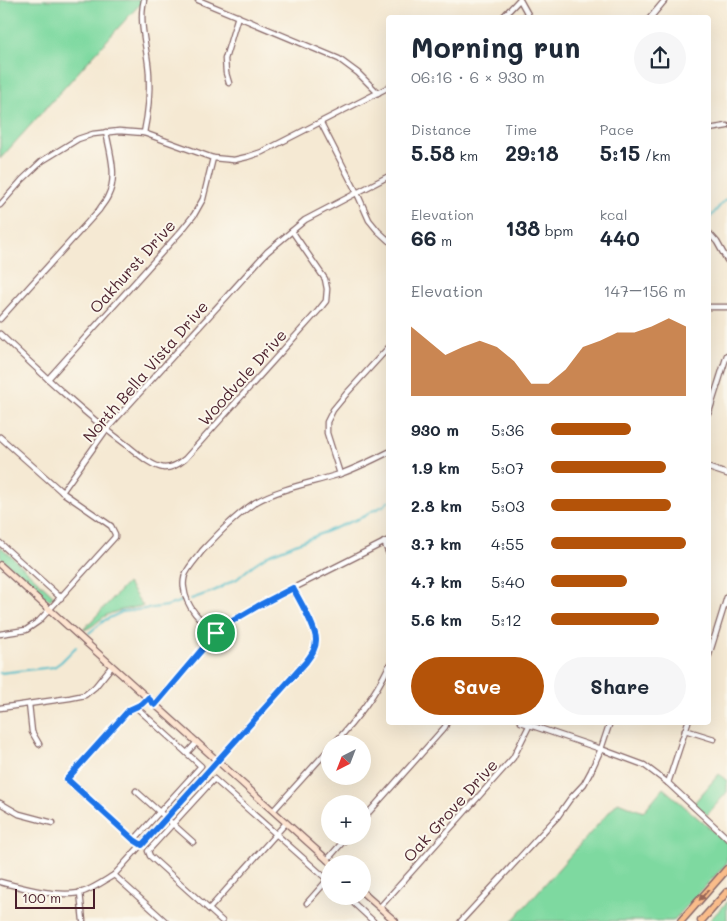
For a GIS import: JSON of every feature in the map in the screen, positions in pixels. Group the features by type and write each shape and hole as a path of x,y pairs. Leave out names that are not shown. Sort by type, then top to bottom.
{"main road":[{"path":"0,565 321,855"},
{"path":"681,921 727,869"},
{"path":"701,921 727,892"},
{"path":"371,900 395,921"}],"street":[{"path":"144,0 143,20 149,74 148,111 144,133"},
{"path":"198,0 340,59 358,73 378,93"},
{"path":"505,15 520,0 528,15"},
{"path":"652,15 665,0"},
{"path":"229,83 225,59 238,16"},
{"path":"0,205 42,161 78,139 93,134 119,131 144,133 213,158 234,160 262,152 386,89"},
{"path":"321,123 369,220 386,238"},
{"path":"711,129 727,126"},
{"path":"0,319 99,210 108,196 112,186 113,172 106,132"},
{"name":"Oakhurst Drive","path":"48,379 194,215 203,199 213,158"},
{"name":"North Bella Vista Drive","path":"62,492 106,430 267,252 305,220 386,178"},
{"name":"Woodvale Drive","path":"0,334 106,430 155,466 165,468 176,466 185,459 326,301 327,289 325,279 292,231"},
{"path":"711,236 727,260"},
{"path":"711,307 727,307"},
{"path":"340,474 327,433 327,422 333,410 386,350"},
{"path":"711,406 727,355"},
{"path":"0,437 62,492 111,526 116,534 112,541 39,621 26,630 0,634"},
{"path":"216,633 195,614 188,603 183,586 186,573 196,558 222,530 256,502 284,490 362,466 386,454"},
{"path":"711,469 727,474"},
{"path":"155,705 216,633 229,623 258,606 386,541"},
{"path":"0,543 61,598"},
{"path":"0,882 40,891 80,892 114,875 306,662 314,650 316,640 314,629 293,588"},
{"path":"711,649 727,597"},
{"path":"0,708 85,695 95,687 112,666"},
{"path":"342,735 366,706 386,672"},
{"path":"142,845 134,840 67,779 129,710 137,708 148,698"},
{"path":"29,704 32,732 39,744"},
{"path":"134,840 201,766 137,708"},
{"path":"371,810 445,725"},
{"name":"Oak Grove Drive","path":"380,907 513,758 530,725"},
{"path":"533,725 644,765 668,783 727,838"},
{"path":"462,921 558,816 584,784 601,749 609,725"},
{"path":"668,783 687,725"},
{"path":"685,730 714,739"},
{"path":"187,753 197,742"},
{"path":"273,811 321,758"},
{"path":"222,921 150,856 148,851 214,778 321,872"},
{"path":"136,790 193,842"},
{"path":"0,804 19,814 53,823"},
{"path":"209,909 286,823"},
{"path":"114,875 165,921"},
{"path":"306,903 321,887"},
{"path":"80,892 83,921"},
{"path":"356,905 373,921"}],"green space":[{"path":"0,0 141,0 141,3 0,159"},
{"path":"0,546 52,594 52,598 46,598 0,557"},
{"path":"127,583 143,606 111,613 90,628 83,630"},
{"path":"719,774 727,781 727,792 707,815 694,803"},
{"path":"663,788 727,843 727,863 673,921 512,921 618,802 643,812"},
{"path":"727,902 727,921 709,921"}],"waterway":[{"path":"711,217 727,199"},
{"path":"191,599 214,591 237,579 268,555 365,516 386,504"},
{"path":"89,633 105,620 122,612 167,606 182,601"},
{"path":"0,673 54,667 76,647"}],"route":[{"path":"293,588 314,629 316,640 314,650 306,662 142,845 134,840 67,779 129,710 137,708 148,698 155,705 216,633 258,606 293,588"}]}
